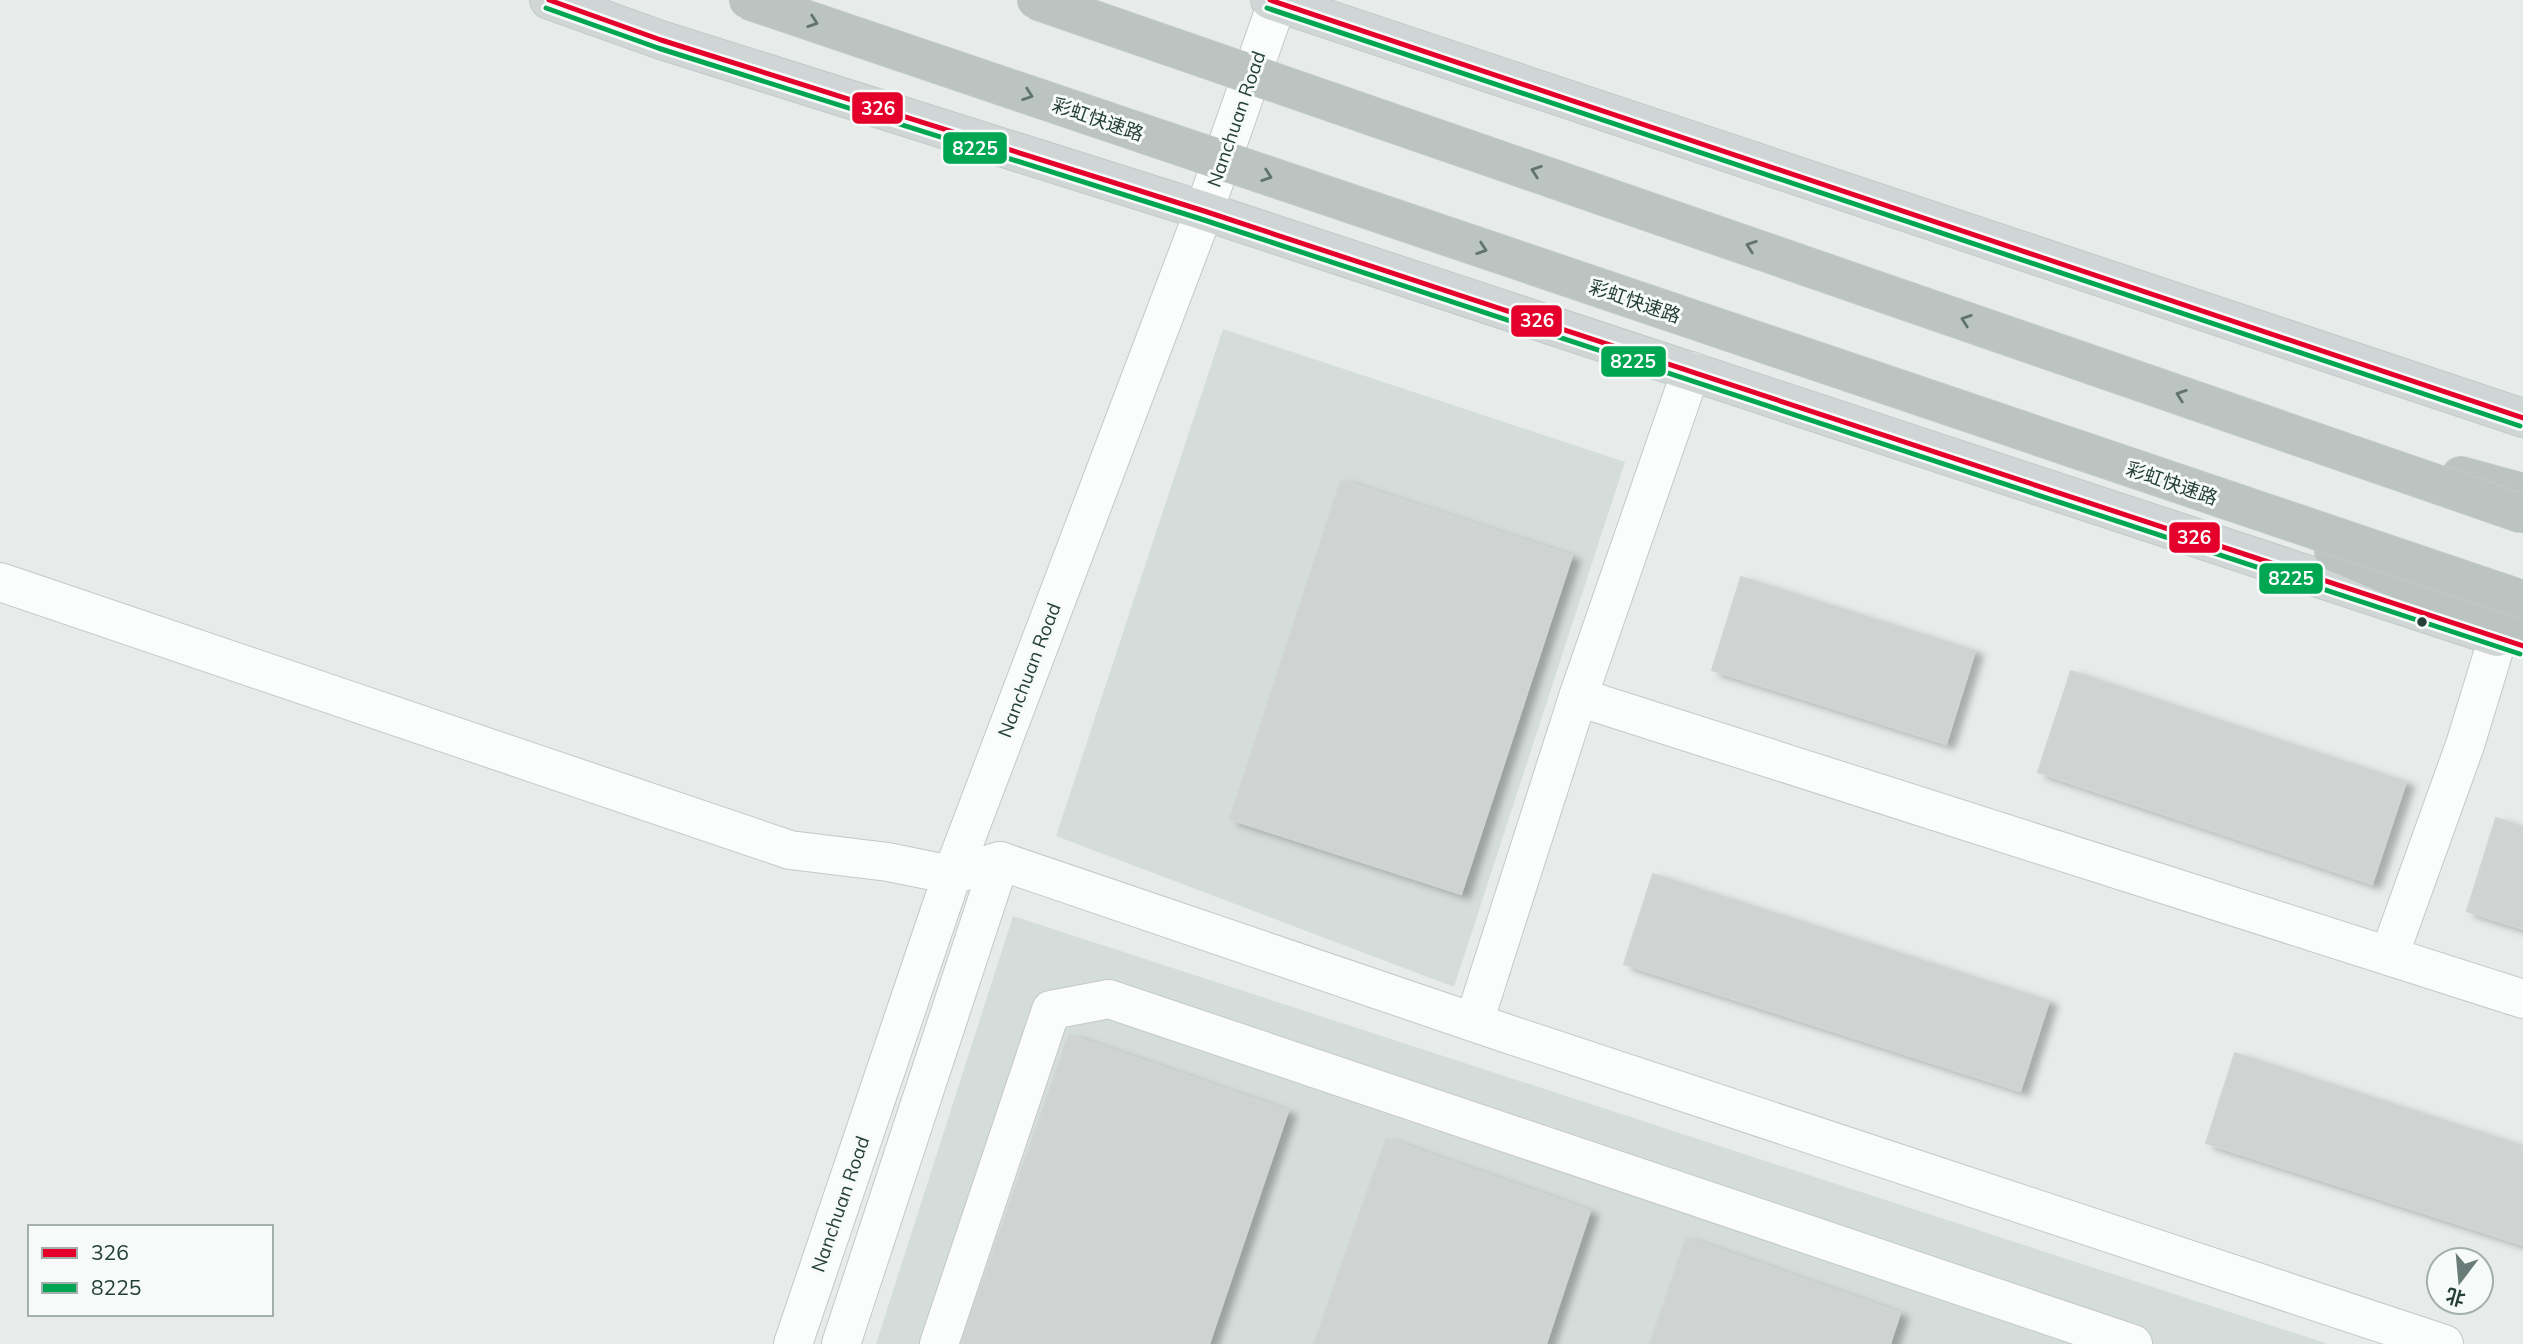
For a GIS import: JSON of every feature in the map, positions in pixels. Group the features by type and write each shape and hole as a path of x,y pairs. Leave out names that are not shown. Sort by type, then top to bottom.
{"highway":[{"name":"彩虹快速路","path":"748,0 2523,600"},
{"path":"1036,0 2523,514"},
{"path":"2217,407 2523,493"},
{"path":"2171,483 2515,638"}],"main road":[{"path":"550,0 661,40 1204,211 2515,638"},
{"path":"1275,1 2523,418"}],"street":[{"name":"Nanchuan Road","path":"793,1344 952,875 1204,211 1275,1"},
{"path":"1474,1022 1578,697 1691,370"},
{"path":"0,582 790,850 888,862 952,875 1000,861 1474,1022 2444,1344"},
{"path":"2389,957 2465,745 2515,638"},
{"path":"1578,697 2523,999"},
{"path":"841,1344 1000,861"},
{"path":"939,1344 1051,1010 1109,999 2133,1344"}],"shaded area":[{"path":"1223,329 1625,462 1454,987 1056,836"},
{"path":"1013,916 2328,1344 876,1344"}],"building":[{"path":"1341,480 1572,556 1461,894 1230,819"},
{"path":"1741,577 1975,651 1946,744 1712,670"},
{"path":"2071,671 2406,782 2372,884 2038,772"},
{"path":"2496,818 2523,827 2523,929 2467,911"},
{"path":"1653,874 2049,1001 2020,1091 1624,964"},
{"path":"1069,1035 1288,1111 1209,1344 961,1344"},
{"path":"2235,1053 2523,1146 2523,1245 2206,1143"},
{"path":"1386,1139 1590,1211 1546,1344 1314,1344"},
{"path":"1686,1238 1900,1313 1890,1344 1650,1344"}],"transit line":[{"name":"326","path":"549,0 661,40 1204,211 2523,646"},
{"name":"326","path":"1270,0 2523,418"},
{"name":"8225","path":"546,8 658,48 1201,219 2520,654"},
{"name":"8225","path":"1267,8 2520,426"}]}
